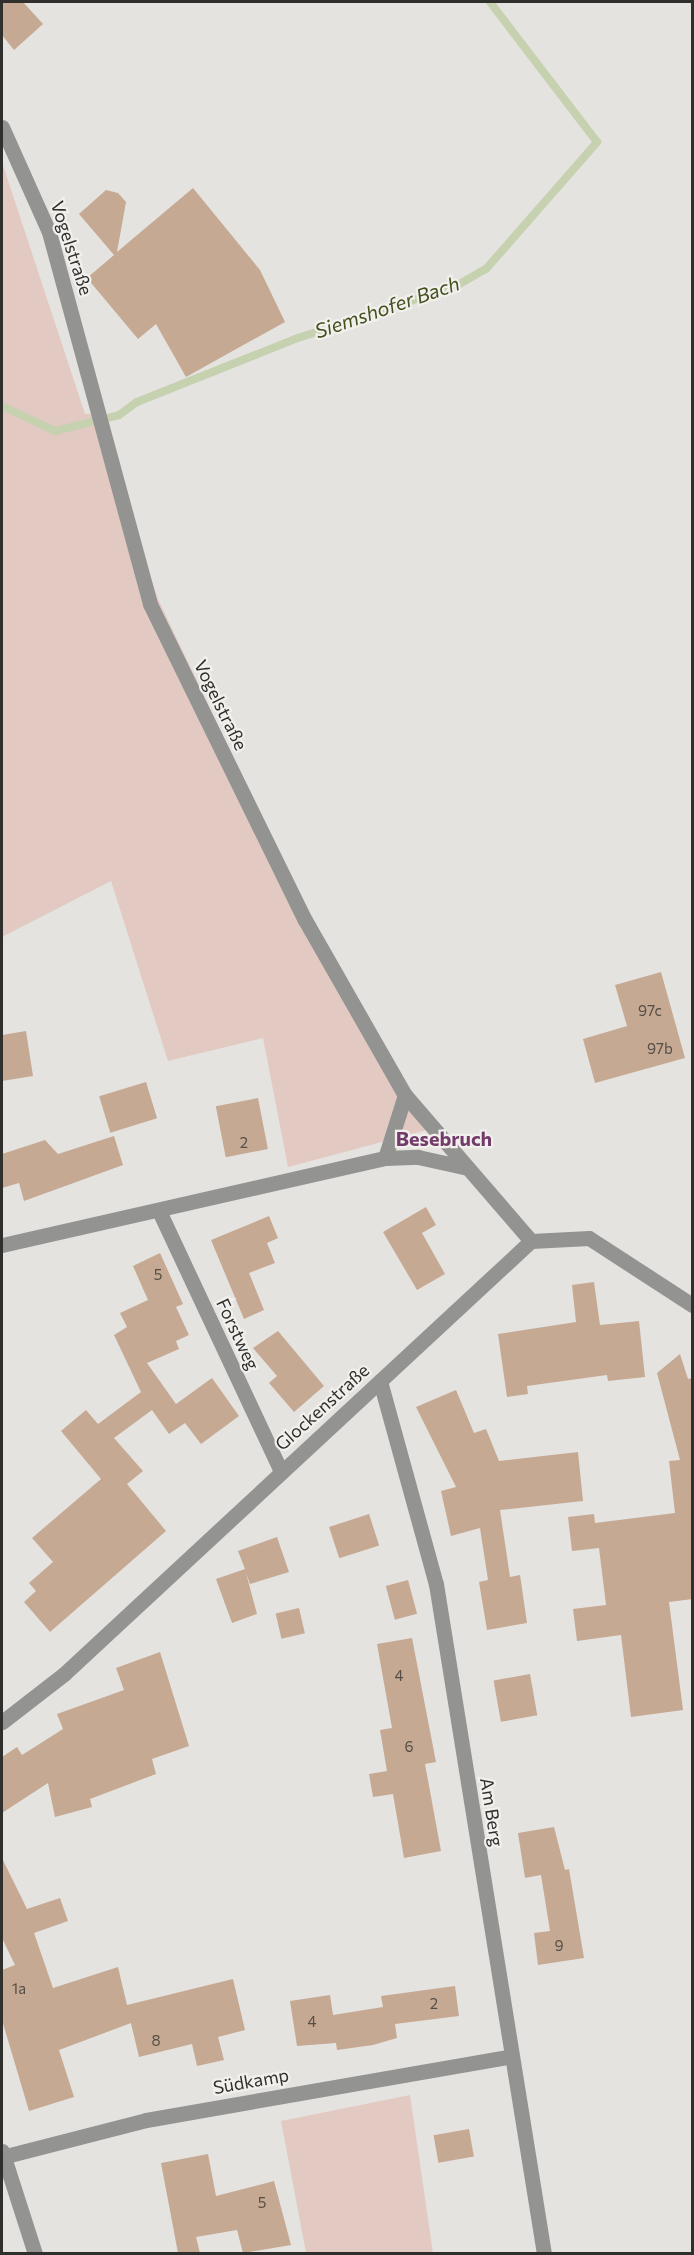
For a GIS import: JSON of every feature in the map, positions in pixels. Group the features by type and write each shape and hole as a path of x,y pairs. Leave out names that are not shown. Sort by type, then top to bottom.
{"street":[{"name":"Vogelstraße","path":"2,127 49,232 100,403 103,426 150,604 305,920 405,1095 531,1241"},
{"path":"385,1158 405,1095"},
{"path":"2,1245 160,1213 385,1158 418,1157 468,1168"},
{"name":"Forstweg","path":"160,1213 281,1471"},
{"path":"531,1241 589,1238 693,1305"},
{"name":"Glockenstraße","path":"2,1722 64,1674 531,1241"},
{"name":"Am Berg","path":"380,1381 436,1584 544,2253"},
{"name":"Südkamp","path":"2,2155 146,2120 511,2056"},
{"path":"2,2155 35,2253"}],"shaded area":[{"path":"2,162 85,414 96,413 158,599 308,914 423,1110 438,1127 288,1167 263,1038 168,1061 111,881 2,937"},
{"path":"410,2095 433,2253 306,2253 281,2121"}],"building":[{"path":"2,2 23,2 43,24 14,50 2,35"},
{"path":"193,188 260,270 285,322 186,377 156,324 138,339 87,278 114,255 79,214 106,190 118,193 126,202 117,252"},
{"path":"661,972 685,1058 595,1083 583,1039 627,1026 615,985"},
{"path":"26,1031 33,1076 2,1081 2,1035"},
{"path":"146,1082 157,1118 110,1133 99,1096"},
{"path":"258,1098 268,1149 226,1157 216,1106"},
{"path":"114,1136 123,1165 24,1201 19,1183 2,1188 2,1154 45,1140 58,1154"},
{"path":"426,1207 436,1225 422,1233 445,1274 417,1290 383,1232"},
{"path":"269,1216 278,1238 267,1243 275,1263 249,1273 264,1310 244,1319 211,1240"},
{"path":"160,1253 183,1304 176,1307 189,1335 176,1341 179,1349 147,1363 176,1404 212,1378 239,1416 201,1444 185,1423 169,1434 152,1410 114,1438 143,1471 127,1484 166,1531 50,1632 24,1602 36,1591 29,1583 53,1562 32,1538 101,1479 61,1431 86,1410 98,1424 141,1392 114,1335 127,1327 120,1313 148,1300 133,1266"},
{"path":"594,1282 600,1325 639,1321 645,1377 608,1381 607,1375 527,1386 528,1394 507,1397 498,1334 576,1322 572,1285"},
{"path":"278,1331 324,1386 294,1412 269,1383 277,1376 253,1348"},
{"path":"680,1354 688,1379 693,1378 693,1599 669,1602 683,1710 631,1717 621,1635 577,1641 573,1609 606,1605 599,1548 572,1551 568,1517 594,1514 595,1523 675,1513 669,1461 680,1460 657,1373"},
{"path":"456,1390 474,1433 486,1429 499,1461 578,1452 583,1501 500,1510 510,1577 520,1575 527,1623 487,1630 479,1582 488,1580 480,1528 451,1536 441,1491 456,1487 416,1407"},
{"path":"369,1514 379,1545 339,1558 329,1527"},
{"path":"277,1537 289,1572 250,1584 246,1573 257,1614 232,1623 216,1579 245,1569 238,1551"},
{"path":"408,1580 417,1614 395,1620 386,1586"},
{"path":"299,1608 305,1633 281,1639 276,1613"},
{"path":"412,1638 436,1762 425,1764 441,1851 404,1858 393,1794 373,1797 369,1774 387,1771 380,1730 392,1728 377,1644"},
{"path":"160,1652 189,1746 152,1759 156,1774 90,1799 92,1807 55,1817 48,1783 2,1813 2,1757 17,1747 22,1755 63,1729 57,1714 124,1690 116,1668"},
{"path":"530,1674 537,1715 501,1722 494,1680"},
{"path":"554,1827 565,1870 569,1869 584,1958 538,1965 534,1933 550,1931 541,1875 525,1878 518,1833"},
{"path":"2,1858 27,1909 60,1898 68,1921 34,1933 53,1988 118,1967 127,2005 233,1979 245,2030 218,2037 224,2060 197,2066 192,2044 139,2057 131,2023 59,2050 74,2097 29,2111 2,2020 2,1970 15,1965 2,1938"},
{"path":"455,1986 459,2016 395,2024 397,2038 373,2045 337,2050 336,2043 297,2046 290,2001 330,1995 333,2015 383,2007 381,1996"},
{"path":"469,2129 474,2157 438,2163 434,2135"},
{"path":"208,2154 216,2196 274,2181 291,2245 243,2253 237,2230 196,2237 200,2253 178,2253 161,2163"}],"waterway":[{"name":"Siemshofer Bach","path":"2,406 55,431 119,415 137,402 295,339 456,286 486,269 597,142 490,2"}],"district":[{"name":"Besebruch","path":"444,1138"}]}
